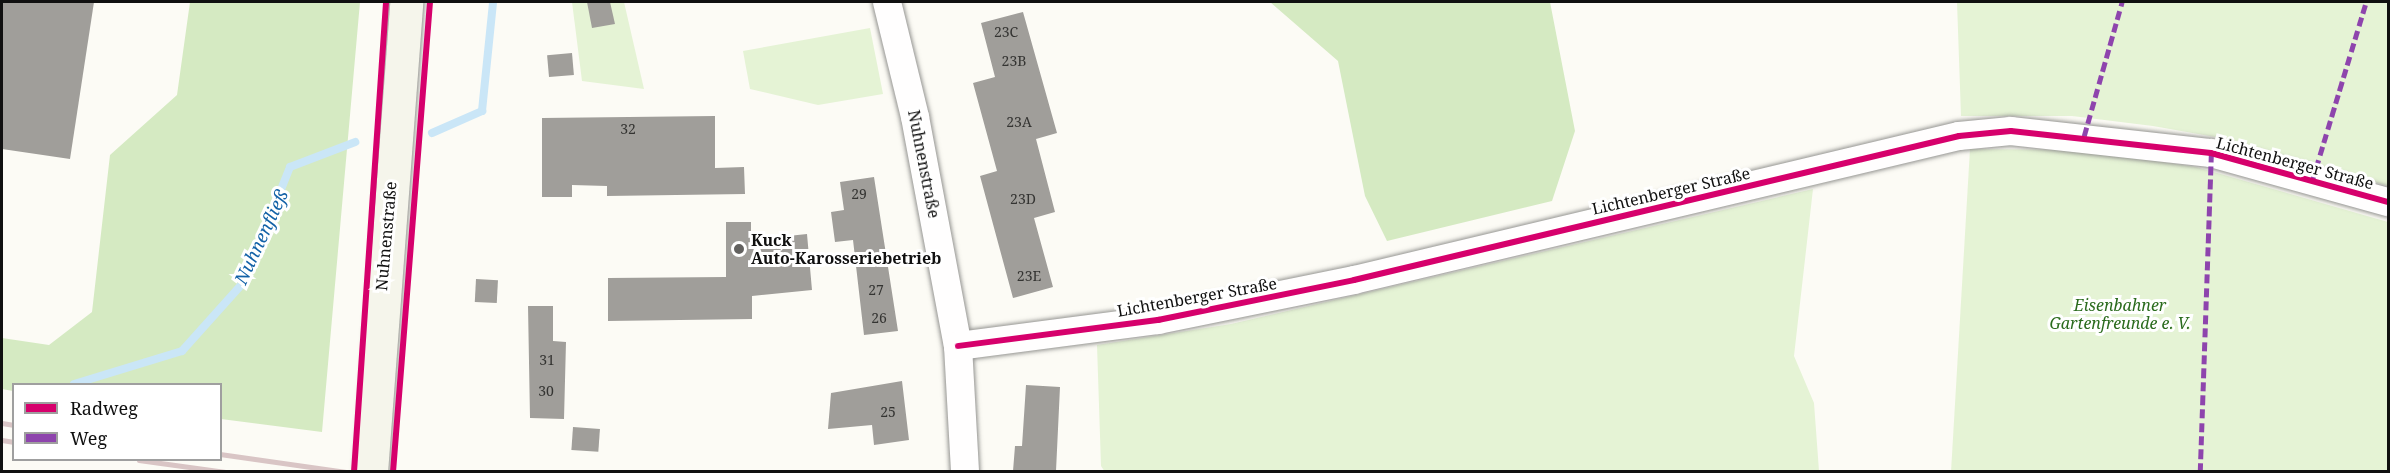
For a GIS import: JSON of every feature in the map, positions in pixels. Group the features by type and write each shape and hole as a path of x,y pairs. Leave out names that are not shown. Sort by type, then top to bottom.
{"main road":[{"name":"Nuhnenstraße","path":"371,471 372,408 406,2"}],"street":[{"name":"Nuhnenstraße","path":"887,2 915,117 958,346 965,471"},
{"name":"Lichtenberger Straße","path":"958,346 1158,320 1354,280 1959,136 2010,131 2211,153 2388,202"}],"green space":[{"path":"190,2 360,2 322,432 222,419 222,383 12,383 12,391 2,389 2,338 49,345 92,312 110,155 177,95"},
{"path":"572,2 624,2 644,89 582,81"},
{"path":"1270,2 1550,2 1575,131 1552,201 1387,241 1365,196 1338,61"},
{"path":"1957,2 2388,2 2388,186 2232,140 2153,126 2072,116 1961,116"},
{"path":"870,28 883,94 818,105 750,89 743,51"},
{"name":"Eisenbahner Gartenfreunde e. V.","path":"1970,149 2080,150 2196,167 2388,222 2388,471 1951,472"},
{"path":"1813,189 1794,356 1814,403 1819,471 1105,472 1101,466 1097,345 1231,324"}],"building":[{"path":"2,2 94,2 70,159 2,149"},
{"path":"587,2 610,2 615,24 592,28"},
{"path":"1023,12 1057,133 1036,139 1055,212 1034,218 1053,287 1013,298 980,176 997,171 973,83 995,77 981,23"},
{"path":"572,53 574,75 549,77 547,55"},
{"path":"715,116 715,168 744,167 745,194 607,196 607,186 572,185 572,197 542,197 542,118"},
{"path":"874,177 898,331 864,335 853,240 835,242 831,212 844,210 840,182"},
{"name":"Kuck Auto-Karosseriebetrieb","path":"726,222 751,222 751,240 807,234 812,290 752,296 752,319 608,321 608,278 726,277"},
{"path":"476,279 498,280 497,303 475,302"},
{"path":"528,306 553,306 553,341 566,342 564,419 530,418"},
{"path":"902,381 909,440 874,445 872,425 828,429 831,393"},
{"path":"1026,385 1060,387 1056,471 1013,471 1015,446 1022,446"},
{"path":"573,427 600,429 598,452 571,450"}],"waterway":[{"name":"Nuhnenfließ","path":"432,133 482,111 493,2"},
{"name":"Nuhnenfließ","path":"77,383 182,351 244,282 290,167 355,142"}],"railway":[{"path":"2,423 12,425"},
{"path":"2,440 12,442"},
{"path":"222,454 346,472"},
{"path":"146,461 225,472"}],"marked path":[{"path":"2084,136 2122,2"},
{"path":"2312,181 2366,2"},
{"path":"2200,472 2211,153"}],"cycle path":[{"path":"354,472 386,2"},
{"path":"393,472 430,2"},
{"path":"958,346 1158,320 1354,280 1959,136 2011,131 2211,153 2388,202"}],"place":[{"name":"Kuck Auto-Karosseriebetrieb","path":"739,249"}]}
